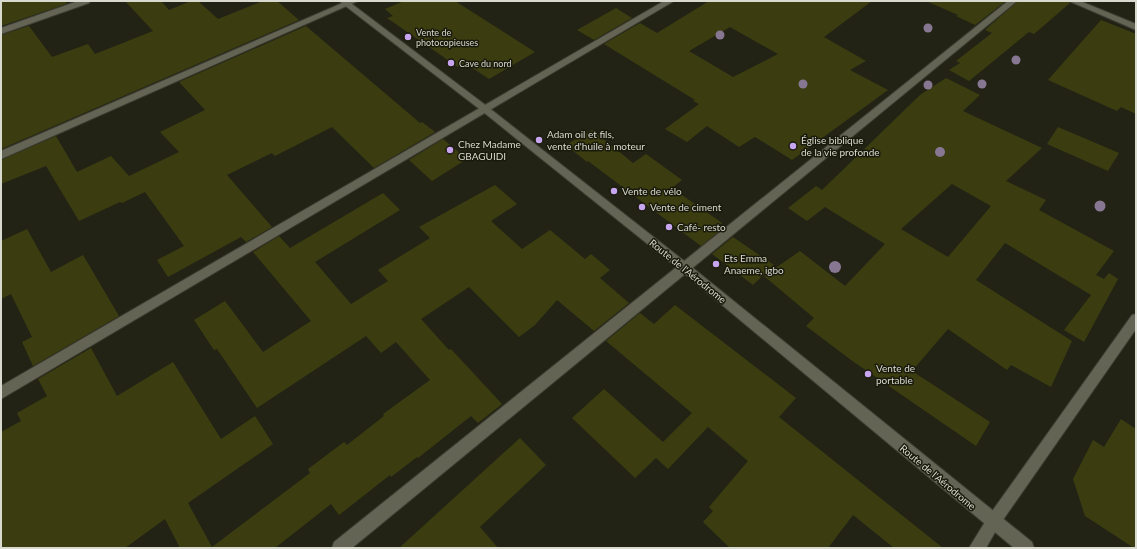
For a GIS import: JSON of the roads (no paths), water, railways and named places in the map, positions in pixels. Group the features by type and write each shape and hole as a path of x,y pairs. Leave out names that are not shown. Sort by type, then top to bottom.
{"street":[{"path":"1,31 86,1"},
{"path":"1,393 670,1"},
{"path":"340,548 1013,1"},
{"path":"1073,1 1136,27"},
{"path":"1,155 348,2"},
{"name":"Route de l'Aérodrome","path":"348,2 684,267 1026,548"},
{"path":"977,548 993,522 1136,319"}],"place":[{"name":"Vente de photocopieuses","path":"408,37"},
{"name":"Cave du nord","path":"451,63"},
{"name":"Adam oil et fils, vente d'huile à moteur","path":"539,140"},
{"name":"Église biblique de la vie profonde","path":"793,146"},
{"name":"Chez Madame GBAGUIDI","path":"450,150"},
{"name":"Vente de vélo","path":"614,191"},
{"name":"Vente de ciment","path":"642,207"},
{"name":"Café- resto","path":"669,227"},
{"name":"Ets Emma Anaeme, igbo","path":"716,264"},
{"name":"Vente de portable","path":"868,374"}]}
